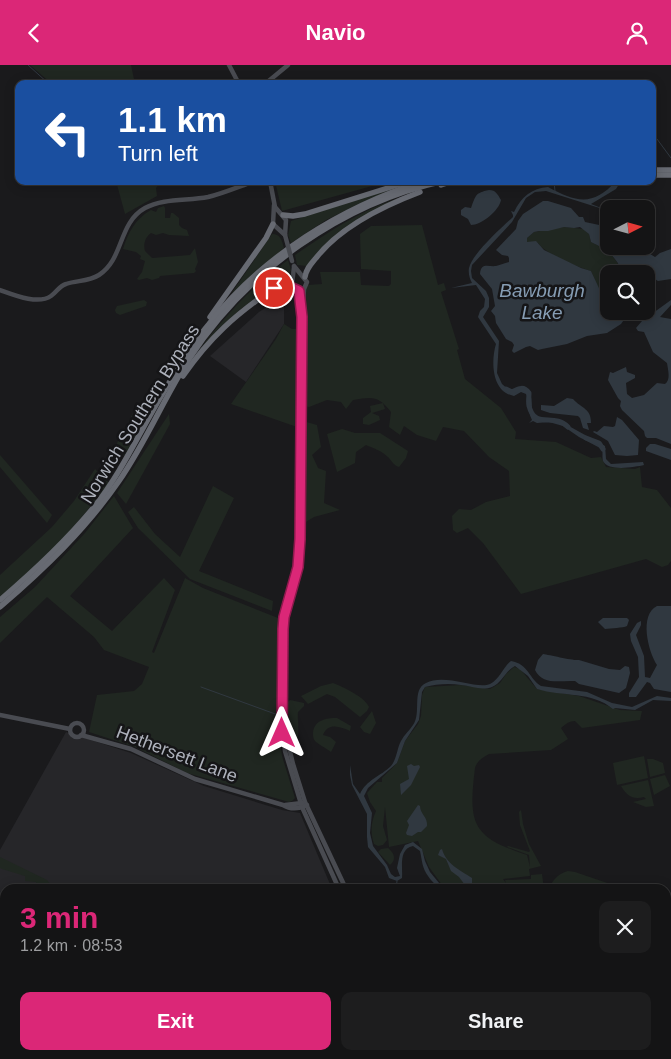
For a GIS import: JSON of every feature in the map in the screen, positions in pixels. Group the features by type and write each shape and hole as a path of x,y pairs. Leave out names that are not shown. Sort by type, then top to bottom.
{"highway":[{"path":"656,170 671,170"},
{"path":"656,175 671,175"},
{"path":"282,214 305,214 397,185"},
{"name":"Norwich Southern Bypass","path":"0,600 46,559 94,506 129,456 162,395 208,324 234,295 261,269 316,229 353,208 411,185"},
{"name":"Norwich Southern Bypass","path":"0,607 67,545 94,514 120,480 190,358 225,313 264,274 296,249 355,213 404,193 431,185"},
{"path":"303,276 324,247 360,221 404,198 440,185"},
{"path":"162,395 204,324 266,239 275,223"},
{"path":"131,462 175,388 209,341 244,309 274,288 280,286 299,289"}],"main road":[{"path":"229,65 237,80"},
{"path":"270,80 288,65"},
{"path":"0,290 31,299 45,299 63,285 98,276 108,267 115,257 131,219 147,207 166,202 208,197 243,185"},
{"path":"271,185 277,211 286,220 285,235 293,264 293,280 299,289 302,317 300,539 298,567 283,623 282,720 304,804 337,884"},
{"path":"274,201 275,223 285,235"},
{"path":"275,223 275,215 282,214"},
{"path":"275,223 286,223"},
{"path":"293,264 303,276 307,285 299,289"},
{"path":"293,280 297,276 303,276"},
{"name":"Hethersett Lane","path":"0,715 70,729"},
{"name":"Hethersett Lane","path":"78,723 82,725 82,732 77,737 73,735 70,729 73,724 78,723"},
{"name":"Hethersett Lane","path":"82,732 131,749 179,773 198,780 292,809 304,804"},
{"path":"304,804 343,884"}],"shaded area":[{"path":"30,65 131,65 134,80 47,80"},
{"path":"117,185 158,185 156,188 157,196 125,214"},
{"path":"276,185 376,185 282,211"},
{"path":"403,185 326,220 291,243 288,235 291,221"},
{"path":"396,199 336,236 315,255 307,266 297,265 295,255 319,239 356,216"},
{"path":"164,206 165,218 170,218 171,213 173,213 179,218 179,225 187,230 189,236 163,233 156,235 151,233 145,241 145,251 152,258 190,255 195,248 198,262 196,271 194,273 160,276 152,280 147,278 139,280 137,279 142,272 145,261 140,259 141,256 136,252 123,249 125,243 133,227 145,214 151,210 156,212 158,208"},
{"path":"422,225 438,285 444,283 446,290 441,292 459,349 457,350 465,379 501,408 516,432 515,439 556,442 591,458 601,457 606,467 635,469 640,467 642,487 657,490 671,508 671,561 668,565 662,567 646,559 521,594 483,543 468,528 457,533 453,530 452,516 459,509 471,510 486,502 510,496 509,471 489,457 464,431 443,427 436,441 417,435 404,426 400,435 389,427 391,412 386,406 374,399 353,400 346,409 341,402 327,400 309,407 304,406 307,360 304,360 303,319 308,285 322,284 320,272 360,272 361,285 389,286 391,284 391,271 361,269 360,234 371,226"},
{"path":"564,227 584,229 589,234 591,242 600,247 600,255 611,255 618,265 600,265 600,292 591,271 554,255 538,243 527,242 527,238 534,232"},
{"path":"272,234 275,234 282,240 284,248 231,294"},
{"path":"288,260 291,270 285,282 265,291 242,308 217,330 194,357 237,305 274,270"},
{"path":"284,296 284,324 246,382 210,356 259,312"},
{"path":"144,300 147,302 146,306 120,315 116,313 117,306"},
{"path":"284,324 292,329 299,329 297,427 231,404 276,339"},
{"path":"383,403 385,409 372,413 379,416 380,420 369,425 363,424 363,418 371,412 370,406"},
{"path":"147,410 141,426 125,455 122,456 113,451 121,431 126,427 133,413"},
{"path":"169,414 170,424 126,504 117,493"},
{"path":"303,421 317,425 321,447 312,455 318,468 326,471 324,503 340,510 314,517 304,523"},
{"path":"342,429 355,433 380,433 408,451 406,458 399,467 383,453 366,445 356,452 355,463 337,472 327,434"},
{"path":"0,455 52,515 47,523 0,467"},
{"path":"95,469 109,483 53,550 0,598 0,575 52,527 74,501"},
{"path":"213,486 234,498 199,571 273,601 272,611 190,579 138,528 128,512 134,507 155,534 180,557"},
{"path":"114,496 133,528 70,596 112,631 164,578 175,590 152,652 154,653 185,578 203,588 278,618 280,621 279,734 282,756 295,798 292,801 289,802 187,773 135,747 89,732 97,695 134,691 142,684 149,667 104,650 94,637 47,597 0,643 0,617 35,587 85,533"},
{"path":"514,667 520,669 537,689 579,696 620,710 642,711 640,720 582,728 575,721 561,728 568,739 551,750 489,754 480,759 475,768 472,803 478,826 495,842 509,848 527,855 530,867 529,855 507,847 530,851 520,825 519,812 521,810 529,844 541,866 529,869 530,876 503,879 506,883 505,880 531,879 531,875 542,874 543,884 441,884 429,867 418,841 389,847 385,807 383,826 387,840 383,845 378,846 374,844 372,827 376,811 367,793 377,782 382,782 382,778 397,763 405,741 418,724 421,716 422,695 425,687 461,685 490,689 500,683"},
{"path":"333,683 353,693 367,703 369,707 367,711 360,717 335,697 327,694 308,704 301,696 321,686"},
{"path":"290,700 304,703 304,706 298,712 298,734 295,745 291,736 286,704"},
{"path":"372,711 376,723 370,734 364,732 360,727"},
{"path":"337,718 351,726 350,731 331,727 325,731 323,735 330,737 336,742 331,752 315,741 313,733 316,725 321,721"},
{"path":"66,732 131,753 204,786 282,810 300,813 330,884 0,884 0,863 30,879 41,880 0,859 0,850"},
{"path":"644,756 648,778 617,785 613,763"},
{"path":"647,759 663,763 665,773 650,777"},
{"path":"665,775 670,786 654,795 650,779"},
{"path":"648,780 654,806 646,807 633,802 646,799 644,797 637,798 631,796 621,786"},
{"path":"388,848 394,856 390,865 378,852 381,849"},
{"path":"0,857 47,880 51,884 36,884 36,882 25,881 25,876 0,868"},
{"path":"568,871 575,872 610,884 552,884 556,877"}],"water":[{"path":"612,185 618,185 616,189 591,204 600,208 546,191 535,192 526,198 512,222 472,265 471,271 472,278 486,291 489,298 489,307 483,317 499,341 497,373 502,384 511,392 522,388 530,394 532,410 537,419 558,420 605,446 606,459 611,464 643,462 644,465 634,467 610,467 603,461 602,449 563,426 549,422 537,423 533,421 529,423 532,420 526,394 521,392 514,396 506,393 494,375 493,358 496,344 478,317 484,307 485,299 476,285 451,288 472,283 469,272 471,262 488,241 513,217 511,211 514,212 520,202 532,191 548,187 576,199 592,198 600,195"},
{"path":"489,190 498,195 501,200 500,204 489,217 480,223 471,225 468,219 461,215 461,210 465,207 471,208 477,195"},
{"name":"Bawburgh Lake","path":"543,201 548,201 571,208 579,217 583,217 585,222 600,225 600,247 591,242 589,234 580,227 564,227 534,232 527,238 527,242 536,241 544,250 591,271 600,290 600,320 624,320 621,324 607,333 587,336 567,344 538,350 530,346 514,353 512,351 514,345 506,339 491,311 495,306 492,289 480,274 483,266 496,266 509,262 508,256 502,255 496,250 516,229 518,221 523,214"},
{"name":"Bawburgh Lake","path":"671,249 671,279 658,281 655,279 655,265 618,265 611,255 652,255 655,257"},
{"path":"671,300 671,305 660,317 671,319 671,444 645,436 644,431 622,410 620,406 621,401 608,380 610,372 613,373 626,367 627,372 635,375 635,378 626,383 627,394 632,398 644,395 657,383 665,384 667,382 669,375 667,363 653,352 644,332 638,331 636,328 643,320 655,320 655,312"},
{"path":"567,398 573,399 588,411 591,418 591,423 587,423 589,430 583,428 578,416 550,413 541,410 541,405 554,406"},
{"path":"617,417 622,420 639,440 638,455 615,455 608,441 593,432 597,432 604,426 615,426"},
{"path":"650,444 671,449 671,460 646,451"},
{"path":"657,606 671,606 671,692 654,689 647,682 636,697 629,697 629,693 639,677 638,657 630,634 637,623 641,621 636,635 644,656 645,677 650,678 657,665 648,643 647,625 651,611"},
{"path":"603,618 627,618 629,620 627,626 605,629 598,622"},
{"path":"543,654 579,660 609,669 620,670 625,666 629,667 630,673 626,688 619,693 579,684 575,681 547,680 538,675 535,670 538,660"},
{"path":"511,661 522,665 541,686 587,692 612,703 632,707 657,696 671,698 671,701 653,700 635,710 613,709 596,699 537,689 528,676 515,666 498,683 488,688 456,684 425,687 422,692 419,720 405,741 397,763 368,788 364,796 372,813 370,833 373,846 387,865 391,874 395,877 400,876 397,868 400,854 405,845 413,842 422,849 430,872 440,884 434,884 429,878 423,867 420,851 413,846 408,848 403,855 402,878 397,881 389,878 385,867 368,847 367,814 352,785 350,765 353,784 360,794 366,785 393,763 401,741 416,720 418,696 422,686 434,680 477,685 490,684"},
{"path":"411,764 414,766 419,765 420,767 411,785 401,795 400,784 409,779 407,766"},
{"path":"418,805 427,826 421,832 412,836 407,835 409,825 407,821"},
{"path":"442,849 450,863 472,878 471,884 464,884 451,871 446,859 438,855"}],"waterway":[{"path":"28,65 45,80"},
{"path":"657,139 671,158"},
{"path":"554,185 555,191"},
{"path":"506,389 512,392 525,389 529,393 529,406 536,417 557,421 568,427"},
{"path":"586,438 599,443 603,449"},
{"path":"201,687 278,715"}],"route":[{"path":"274,288 288,286 294,287 299,291 302,317 300,539 298,567 284,617 282,733"}]}
